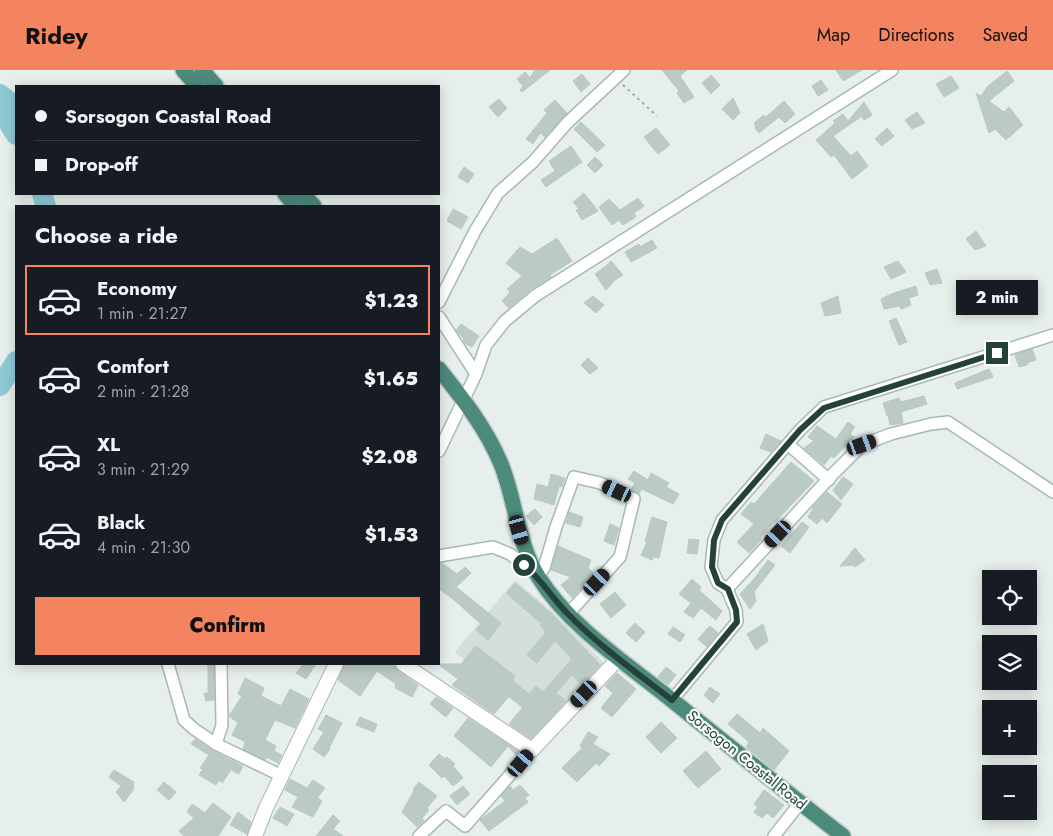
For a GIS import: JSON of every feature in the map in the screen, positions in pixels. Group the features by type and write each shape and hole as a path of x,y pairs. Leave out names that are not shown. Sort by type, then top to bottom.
{"highway":[{"path":"183,70 196,85"},
{"path":"202,70 215,85"},
{"path":"286,195 294,205"},
{"path":"305,195 313,205"},
{"name":"Sorsogon Coastal Road","path":"440,370 485,431 501,464 523,546 538,576 551,595 568,614 619,658 843,836"}],"street":[{"path":"440,449 476,374 486,345 505,321 535,296 892,70"},
{"path":"440,300 475,231 498,193 533,162 567,123 620,74"},
{"path":"440,320 476,374"},
{"path":"672,700 737,622 736,610 728,589 718,583 712,567 714,540 722,520 800,430 824,408 1053,335"},
{"path":"728,589 862,445 891,434 931,424 948,422 1053,492"},
{"path":"789,444 829,480"},
{"path":"440,556 493,547 510,554 538,576 544,568 574,477 600,483 634,499 620,557 568,614"},
{"path":"419,836 446,811 465,826 532,750 619,658"},
{"path":"168,665 184,720 216,744 282,776"},
{"path":"216,744 222,725 221,665"},
{"path":"255,836 336,665"},
{"path":"404,665 532,750"},
{"path":"774,836 800,803"}],"path":[{"path":"620,74 657,116"}],"shaded area":[{"path":"515,580 553,612 607,666 548,731 455,652"}],"building":[{"path":"535,70 550,70 522,92 520,90 523,86 517,79 525,72 530,78"},
{"path":"662,70 687,70 680,76 694,97 684,103 677,93 679,91"},
{"path":"836,70 862,70 843,81"},
{"path":"1007,71 1014,81 989,101 1004,112 1009,107 1023,125 1006,140 995,129 989,133 976,93 981,96 988,86"},
{"path":"582,74 590,84 581,92 573,81"},
{"path":"711,75 720,85 711,94 702,83"},
{"path":"951,76 959,88 944,97 936,84"},
{"path":"821,80 828,90 818,96 812,86"},
{"path":"733,98 740,113 733,120 722,109"},
{"path":"499,99 507,108 498,117 489,107"},
{"path":"555,100 567,113 545,137 540,133 533,144 526,139 547,113 544,110"},
{"path":"784,101 795,114 785,123 779,117 759,133 754,123 764,115 766,117"},
{"path":"864,102 872,115 864,120 862,116 833,136 851,156 857,151 868,166 852,179 834,155 831,157 816,140 835,123 833,121 843,114 848,121"},
{"path":"917,112 925,123 912,129 905,120"},
{"path":"581,122 605,145 597,152 574,129"},
{"path":"656,128 670,145 658,154 644,137"},
{"path":"887,128 894,136 882,146 875,139"},
{"path":"571,146 582,162 546,187 541,180 555,171 549,161"},
{"path":"595,157 603,165 595,173 587,165"},
{"path":"464,167 474,174 468,183 458,177"},
{"path":"584,193 598,211 582,220 576,210 579,209 573,202"},
{"path":"638,198 644,206 634,213 636,217 623,225 619,220 612,225 599,207 609,199 620,210"},
{"path":"453,209 468,217 461,229 447,221"},
{"path":"976,231 986,246 975,250 966,239"},
{"path":"557,238 572,261 550,275 551,277 530,290 509,308 502,301 510,292 507,289 522,276 506,263 520,247 532,254"},
{"path":"652,240 657,248 631,262 625,252 639,244 640,247"},
{"path":"611,261 623,275 615,280 606,290 595,274"},
{"path":"898,261 906,272 891,279 884,267"},
{"path":"937,269 942,283 930,285 925,273"},
{"path":"916,286 918,295 909,298 911,305 901,309 900,306 884,309 881,299"},
{"path":"593,296 604,305 596,313 584,303"},
{"path":"838,296 841,313 825,316 821,303"},
{"path":"896,318 907,342 899,345 889,321"},
{"path":"461,324 479,336 472,347 466,344 456,330"},
{"path":"1032,349 1036,360 1019,367 1015,355"},
{"path":"588,358 598,368 590,374 581,365"},
{"path":"989,369 993,377 957,389 955,383"},
{"path":"924,396 927,404 901,412 903,423 890,425 883,403 899,398 901,402"},
{"path":"848,422 855,427 850,434 854,437 834,458 831,456 824,465 804,448 814,441 808,437 817,426 836,439"},
{"path":"766,434 781,441 771,452 760,448"},
{"path":"791,462 814,481 774,521 749,553 737,542 754,524 741,514 751,502 754,504"},
{"path":"634,471 648,480 651,473 669,483 666,487 679,494 673,504 642,489 639,494 631,489 635,483 628,479"},
{"path":"551,474 565,478 562,487 559,486 554,505 534,499 537,484 548,487"},
{"path":"843,477 853,484 841,500 833,490"},
{"path":"827,492 842,504 827,523 822,518 817,524 808,517 812,508"},
{"path":"535,509 542,517 534,525 526,516"},
{"path":"569,512 583,517 580,527 566,523"},
{"path":"652,517 667,522 659,558 653,557 652,560 641,555 647,542 645,541"},
{"path":"802,522 809,527 790,553 781,546"},
{"path":"610,524 619,528 614,545 604,541"},
{"path":"689,539 699,540 697,554 687,553"},
{"path":"558,546 591,560 588,568 594,574 572,598 561,585 571,577 551,570"},
{"path":"855,548 865,560 855,567 853,565 840,566"},
{"path":"768,560 775,565 754,592 756,601 750,609 740,594"},
{"path":"440,563 457,574 465,567 471,573 456,587 501,623 488,640 476,630 481,624 440,590"},
{"path":"692,579 701,587 699,590 722,611 716,620 701,608 693,618 684,612 691,603 679,594"},
{"path":"515,583 552,614 600,665 582,685 572,675 556,693 566,701 531,739 509,724 523,707 509,696 494,714 452,685 458,679 439,665 461,664 476,646 515,676 512,680 529,694 536,686 543,692 572,659 555,641 537,663 527,655 546,632 540,625 542,624 506,593"},
{"path":"615,592 626,605 611,618 600,604"},
{"path":"635,623 645,632 636,642 626,633"},
{"path":"763,624 768,641 756,650 747,634"},
{"path":"710,626 718,633 707,647 698,639"},
{"path":"673,627 685,635 680,642 668,634"},
{"path":"208,665 214,665 214,700 206,701 204,693 208,693"},
{"path":"302,665 315,665 306,679 296,673"},
{"path":"345,665 395,665 398,671 418,685 412,697 395,688 396,684 377,671 360,696 338,680"},
{"path":"666,667 676,675 668,685 658,677"},
{"path":"617,673 636,689 612,717 601,708 613,693 605,686"},
{"path":"245,678 264,688 261,696 281,706 290,689 309,699 295,728 275,720 265,740 276,746 274,751 282,755 278,763 267,757 265,760 243,749 245,742 232,735 238,723 229,716 242,696 238,694"},
{"path":"710,687 720,694 713,703 704,695"},
{"path":"436,697 453,708 446,717 430,704"},
{"path":"737,714 760,733 763,728 789,751 774,770 746,747 749,742 728,724"},
{"path":"326,715 342,723 330,749 324,757 313,749 324,732 318,729"},
{"path":"360,717 377,724 374,732 356,725"},
{"path":"468,718 520,752 517,756 508,746 491,767 454,736"},
{"path":"661,722 677,738 661,753 646,737"},
{"path":"588,732 598,737 593,744 610,754 599,766 596,763 577,782 562,768 582,748 580,746"},
{"path":"195,739 213,751 243,766 239,774 231,770 222,783 219,780 216,785 199,775 203,769 200,768 209,755 191,744"},
{"path":"706,751 721,769 698,788 683,771"},
{"path":"439,754 445,759 447,757 455,764 453,766 463,778 453,786 444,776 442,778 429,765"},
{"path":"114,770 134,782 133,790 124,802 116,792 121,786 109,777"},
{"path":"290,779 307,788 313,780 325,788 317,798 322,801 313,817 292,807 298,797 285,790"},
{"path":"164,782 176,792 169,800 157,790"},
{"path":"419,782 437,796 427,808 429,810 422,818 424,821 417,827 402,812 414,791 413,789"},
{"path":"520,785 529,795 525,798 528,802 489,831 480,820 505,801 501,796 510,786 513,790"},
{"path":"463,786 470,794 457,805 450,796"},
{"path":"764,790 784,805 773,818 767,813 762,818 754,812 758,807 754,804"},
{"path":"213,803 231,817 218,836 184,836 179,831 194,818 187,812 192,804 205,813"},
{"path":"280,807 294,814 287,826 273,818"},
{"path":"238,812 251,822 247,834 230,825"},
{"path":"333,815 340,821 333,829 343,836 316,836"}],"waterway":[{"path":"0,94 10,102 10,126 15,134"},
{"path":"42,195 46,205"},
{"path":"0,386 15,363"}],"route":[{"path":"524,565 538,576 551,595 568,614 672,700 737,622 736,610 728,589 718,583 712,567 714,540 722,520 800,430 824,408 997,353"}]}
